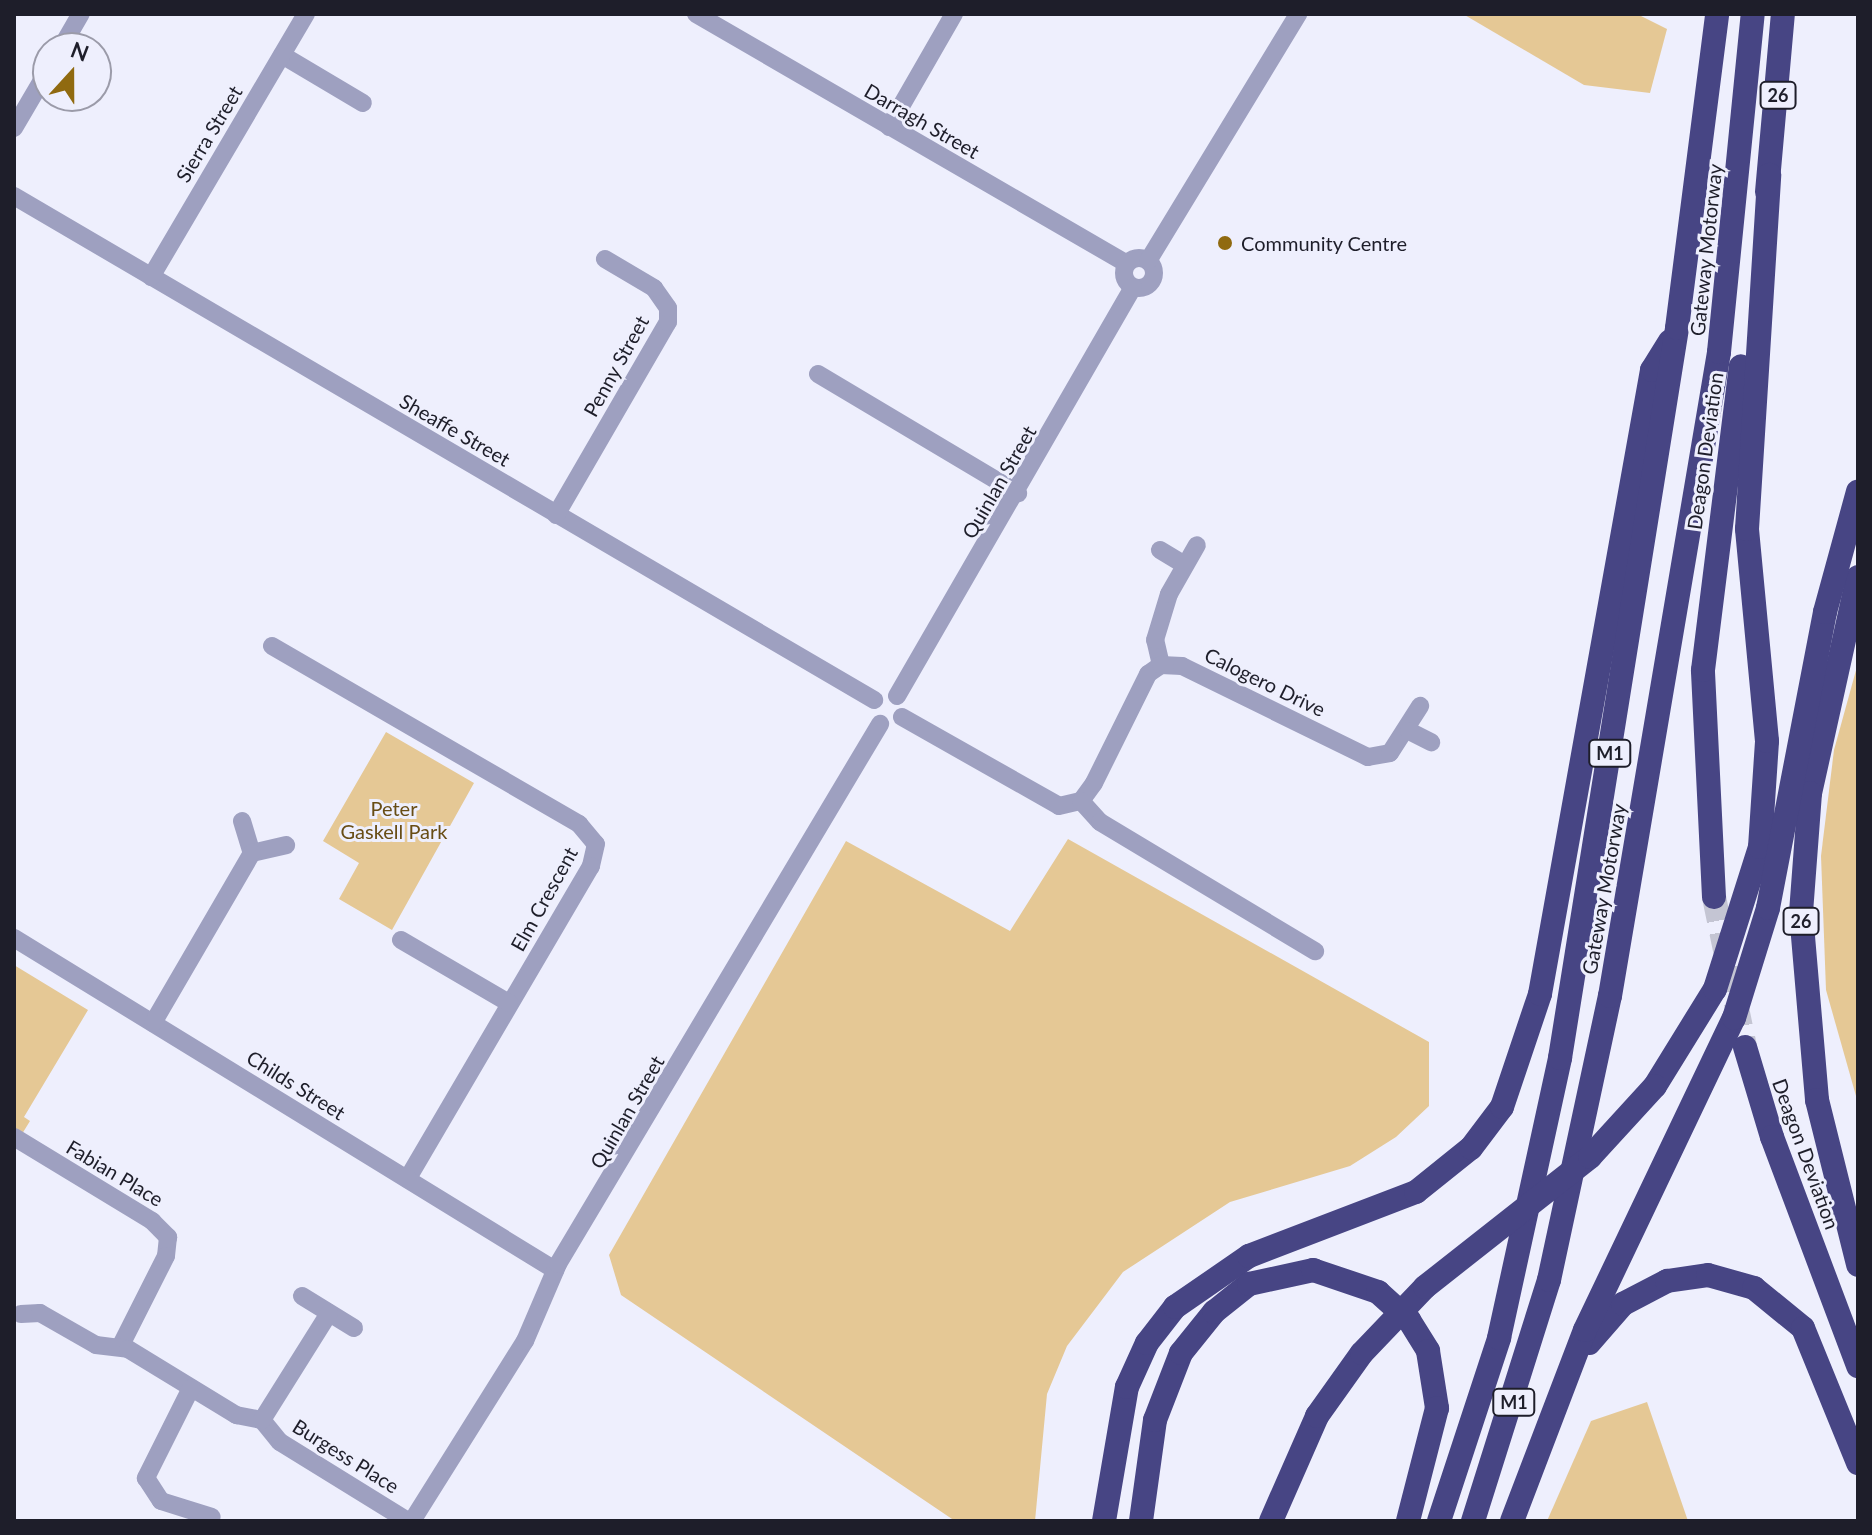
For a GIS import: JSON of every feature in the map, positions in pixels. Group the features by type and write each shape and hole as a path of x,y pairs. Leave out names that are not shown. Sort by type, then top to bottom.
{"highway":[{"name":"Gateway Motorway","path":"1439,1521 1484,1388 1538,1177 1677,328 1717,14"},
{"name":"Gateway Motorway","path":"1473,1521 1549,1280 1607,1011 1717,367 1753,14"},
{"name":"Deagon Deviation","path":"1714,897 1703,670 1769,175 1783,14"},
{"path":"1271,1521 1317,1416 1362,1353 1425,1287 1590,1157 1655,1086 1715,989 1760,847 1767,741 1747,529 1769,175"},
{"path":"1104,1521 1127,1387 1147,1343 1175,1307 1249,1256 1416,1192 1471,1148 1502,1107 1540,994 1652,370 1677,328"},
{"path":"1512,1521 1573,1365 1748,977 1781,849 1825,612 1858,491"},
{"name":"Deagon Deviation","path":"1858,577 1810,793 1801,913 1815,1085 1858,1265"},
{"name":"Deagon Deviation","path":"1745,1047 1772,1137 1858,1366"},
{"path":"1141,1521 1155,1420 1181,1353 1214,1312 1249,1284 1313,1270 1378,1292 1409,1320 1428,1351 1437,1408 1408,1521"},
{"path":"1573,1365 1600,1327 1644,1289 1688,1276 1730,1279 1774,1300 1803,1328 1858,1463"}],"street":[{"path":"70,32 81,14"},
{"name":"Sierra Street","path":"151,277 306,14"},
{"name":"Darragh Street","path":"696,14 1127,264"},
{"path":"889,127 954,14"},
{"path":"1133,287 1124,277 1127,264 1148,261 1298,14"},
{"path":"282,55 363,103"},
{"path":"14,128 32,97"},
{"name":"Sheaffe Street","path":"14,196 874,700"},
{"name":"Penny Street","path":"556,515 668,322 668,308 654,288 605,259"},
{"name":"Quinlan Street","path":"897,696 1018,493 1133,287 1152,282 1148,261"},
{"path":"818,374 1018,493"},
{"path":"902,717 880,724 871,711 874,700 897,696 902,717 1059,806 1081,801 1135,709 1148,674 1161,665 1155,640 1185,565 1197,545"},
{"path":"1160,550 1185,565"},
{"name":"Elm Crescent","path":"272,646 579,824 594,839 591,866 407,1179"},
{"name":"Calogero Drive","path":"1161,665 1182,666 1368,757 1390,753 1409,731 1420,706"},
{"name":"Quinlan Street","path":"410,1521 530,1332 555,1270 880,724"},
{"path":"1409,731 1431,742"},
{"path":"1081,801 1100,822 1315,951"},
{"path":"242,821 252,853"},
{"path":"153,1023 252,853 286,845"},
{"name":"Childs Street","path":"14,938 555,1270"},
{"path":"401,940 509,1003"},
{"name":"Fabian Place","path":"14,1137 168,1237 166,1256 120,1347"},
{"path":"302,1296 354,1328"},
{"name":"Burgess Place","path":"16,1313 40,1313 96,1345 120,1347 240,1417 262,1420 280,1442 410,1521"},
{"path":"262,1420 329,1313"},
{"path":"191,1388 146,1478 161,1501 212,1517"}],"green space":[{"path":"1463,14 1637,14 1667,29 1650,93 1584,85"},
{"path":"1858,663 1858,1103 1826,990 1821,856 1834,750"},
{"name":"Peter Gaskell Park","path":"386,732 474,783 392,930 339,899 359,863 323,841"},
{"path":"1068,839 1429,1042 1429,1106 1396,1137 1350,1166 1230,1202 1123,1272 1067,1346 1047,1394 1035,1521 955,1521 621,1295 609,1255 846,841 1010,931"},
{"path":"14,965 88,1010 24,1117 30,1121 14,1147"},
{"path":"1647,1402 1688,1521 1547,1521 1591,1421"}],"tunnel":[{"path":"1714,897 1745,1047"}],"place":[{"name":"Community Centre","path":"1225,243"}]}
